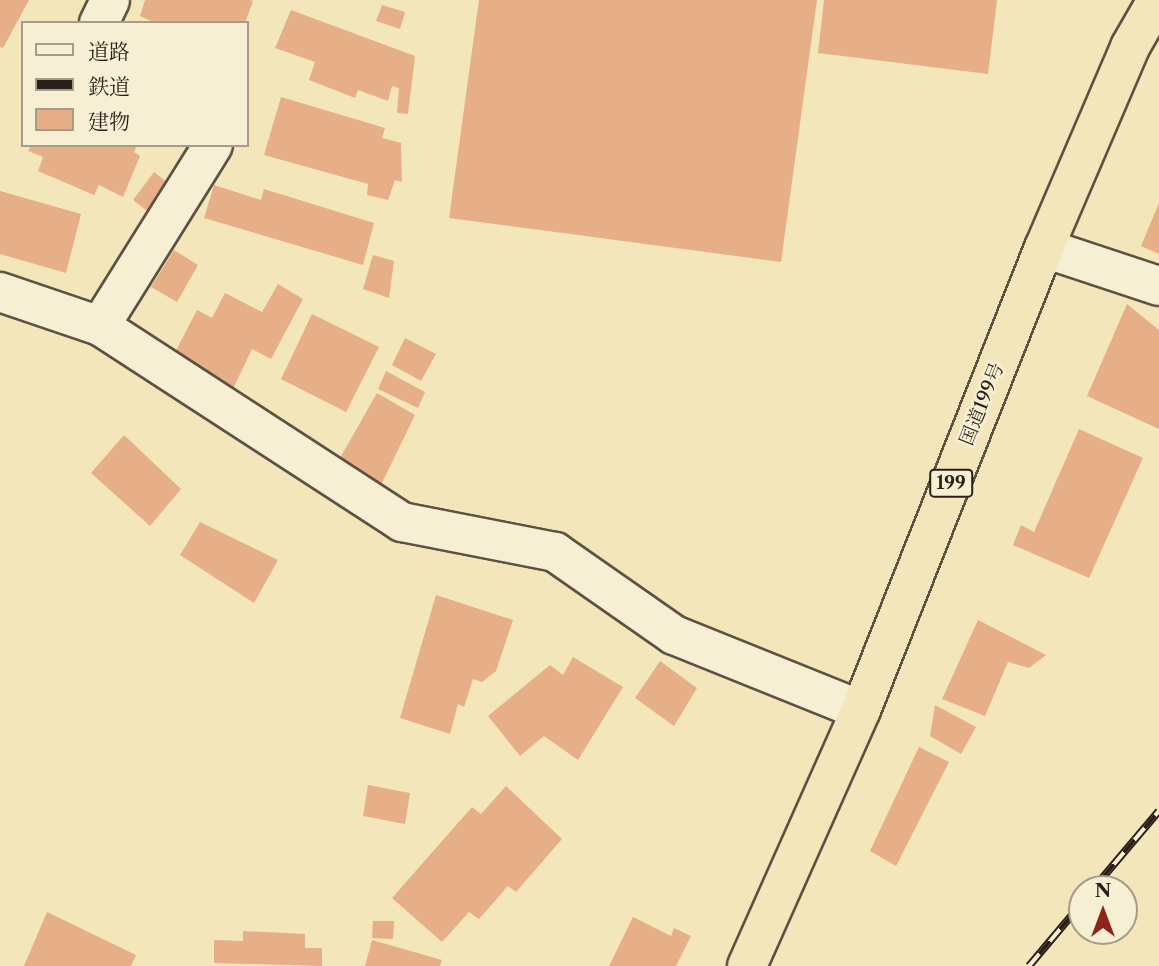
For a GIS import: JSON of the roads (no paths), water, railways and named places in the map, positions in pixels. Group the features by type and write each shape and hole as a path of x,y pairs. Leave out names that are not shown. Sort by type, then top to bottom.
{"highway":[{"name":"国道199号","path":"747,966 861,710 1044,248 1130,47 1157,0"}],"street":[{"path":"100,21 110,0"},
{"path":"100,326 212,147"},
{"path":"1044,248 1159,286"},
{"path":"0,292 100,326 402,522 555,552 674,635 861,710"}],"railway":[{"path":"1105,875 1159,811"},
{"path":"1029,966 1068,920"}]}
